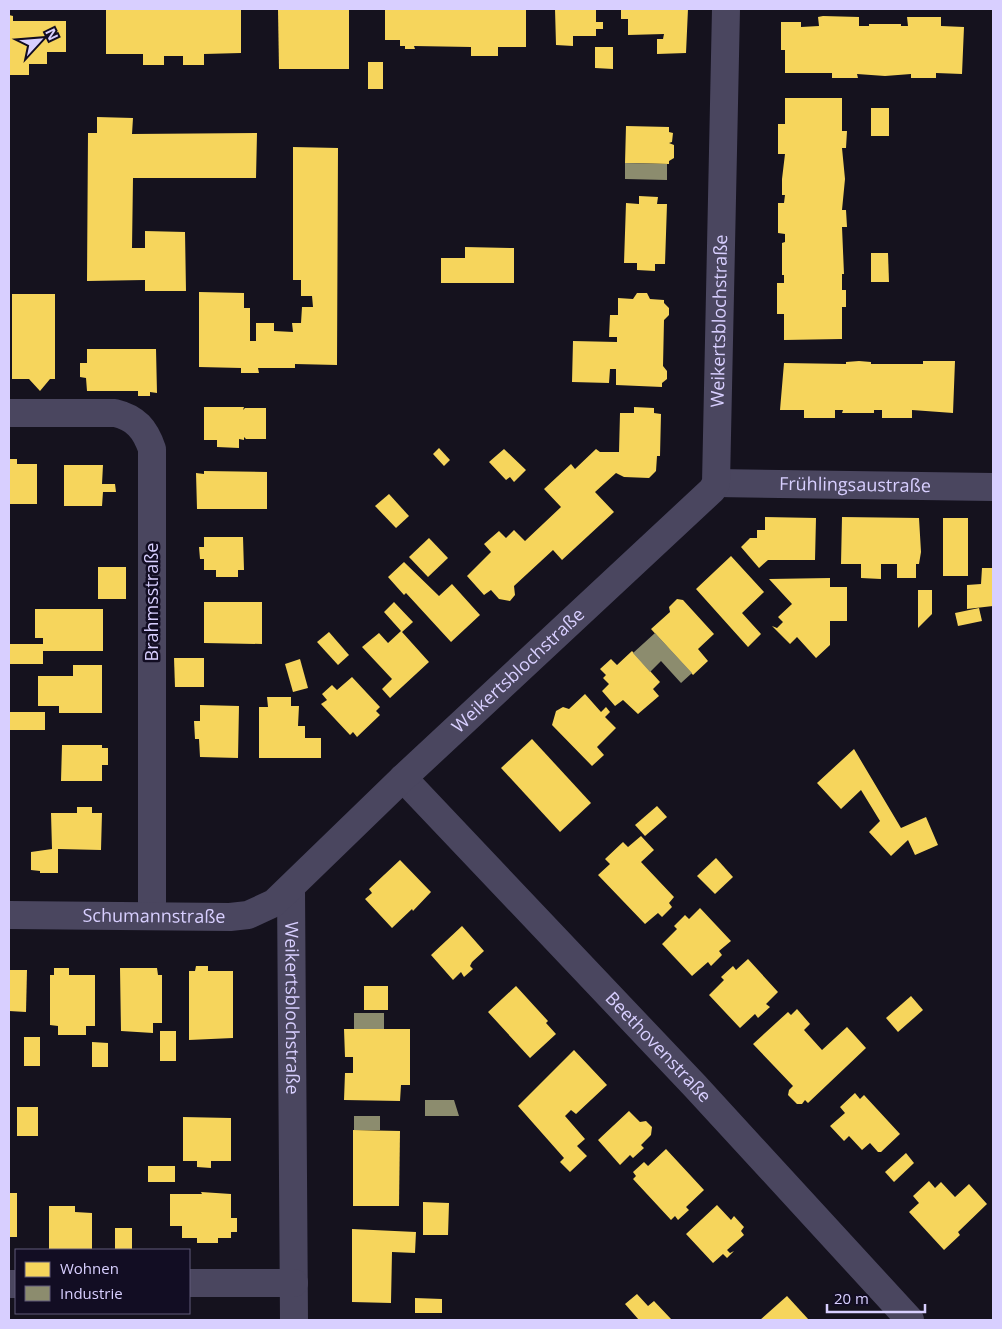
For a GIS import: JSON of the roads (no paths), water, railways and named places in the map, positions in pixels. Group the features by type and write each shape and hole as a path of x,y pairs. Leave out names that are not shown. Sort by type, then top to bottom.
{"street":[{"name":"Weikertsblochstraße","path":"294,1320 291,889 403,778 706,496 716,484 726,9"},
{"name":"Brahmsstraße","path":"9,413 115,413 126,416 140,424 152,449 152,916"},
{"name":"Frühlingsaustraße","path":"716,484 993,487"},
{"name":"Beethovenstraße","path":"403,778 695,1086 910,1320"},
{"name":"Schumannstraße","path":"9,915 230,917 248,915 274,903 291,889"},
{"path":"190,1283 294,1283"}]}
